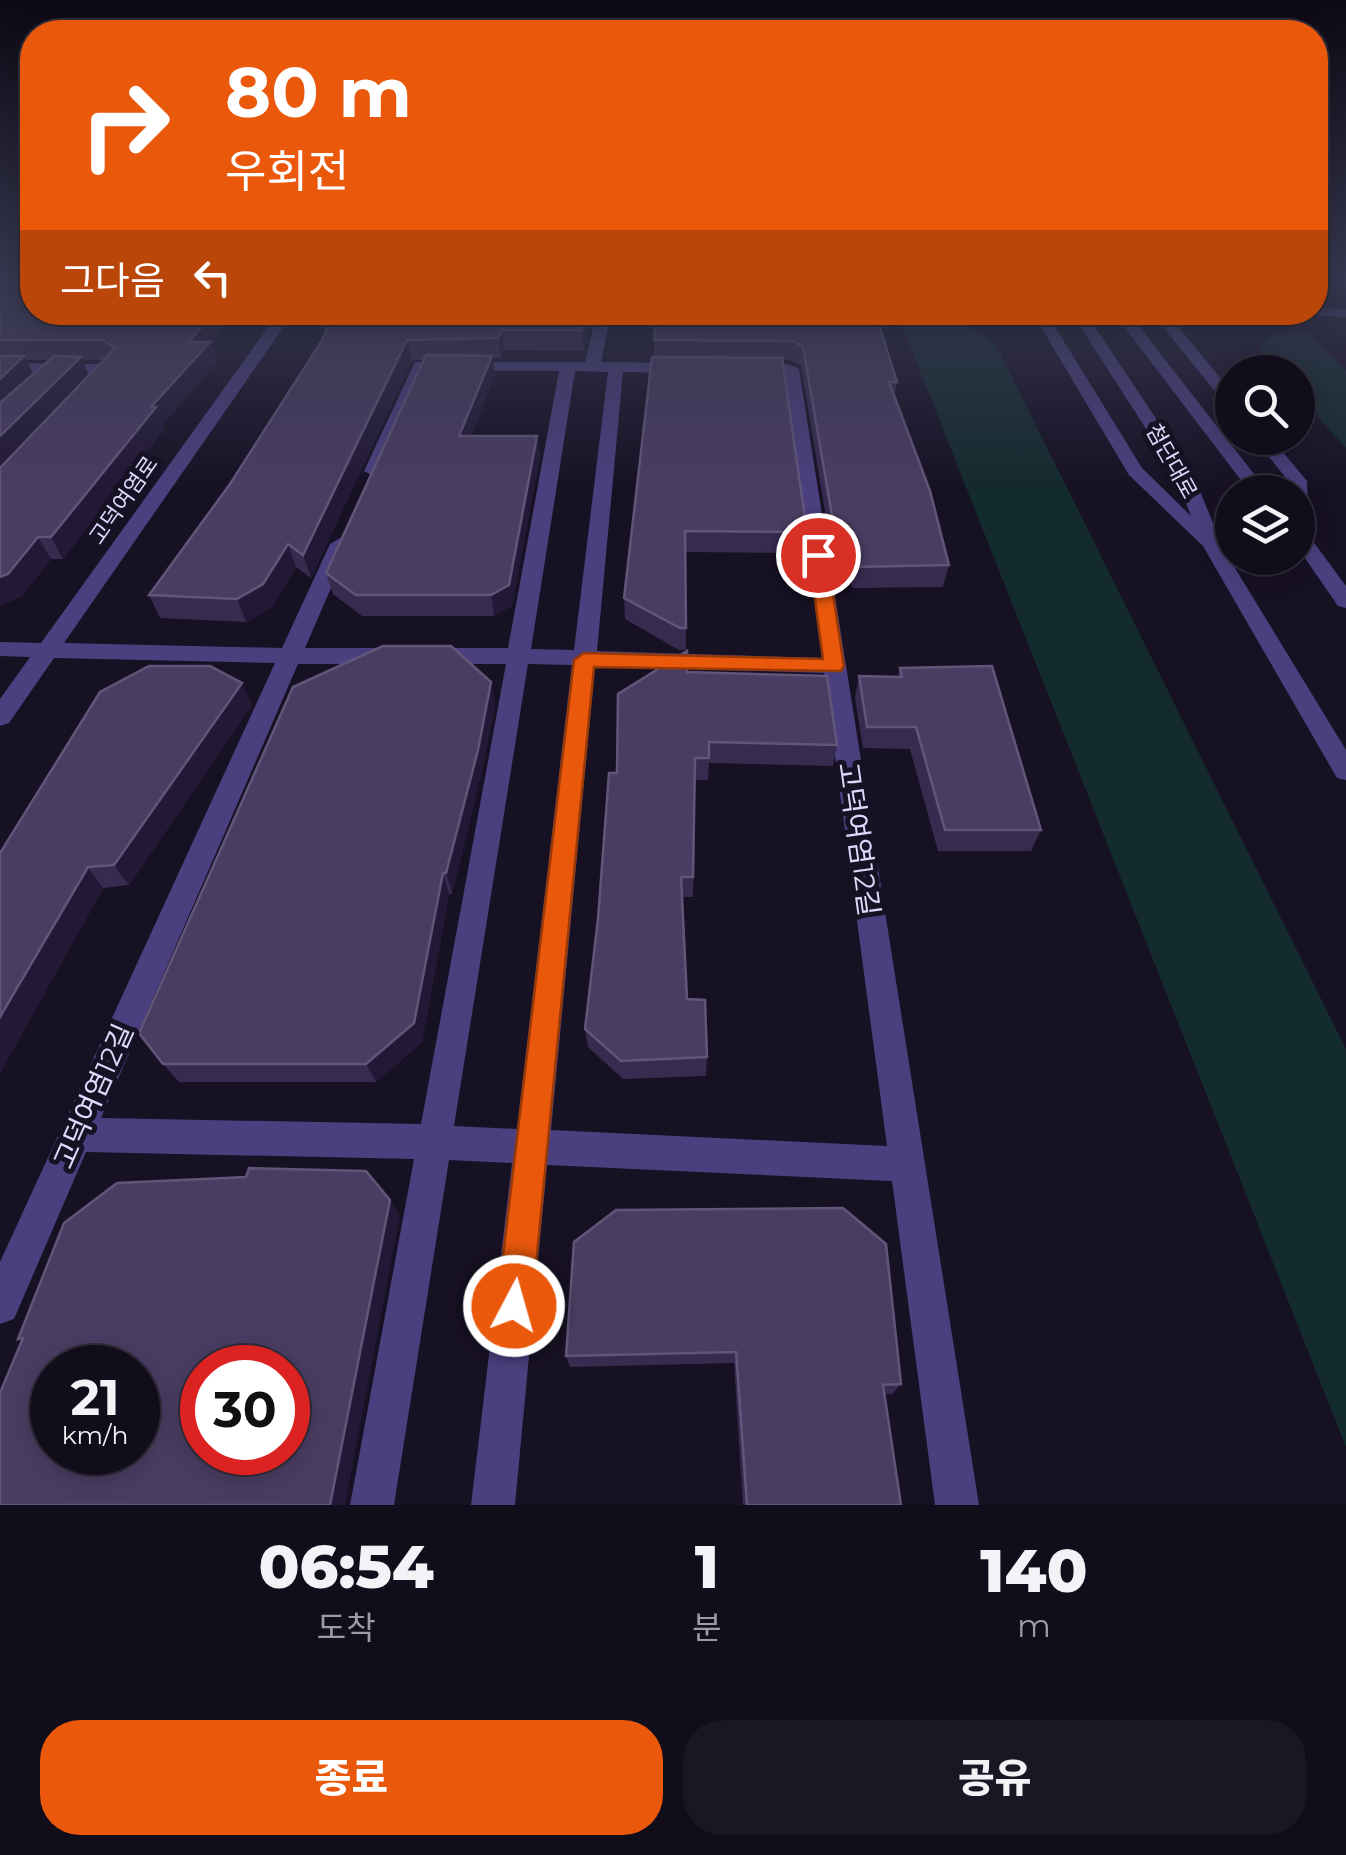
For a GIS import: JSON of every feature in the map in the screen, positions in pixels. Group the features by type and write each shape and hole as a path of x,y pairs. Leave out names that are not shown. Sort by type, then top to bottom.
{"street":[{"name":"고덕여염로","path":"0,717 262,347"},
{"path":"372,1505 518,656 596,347"},
{"path":"1059,347 1135,471 1214,550"},
{"name":"첨단대로","path":"1101,347 1184,474 1214,550 1346,771"},
{"name":"첨단대로","path":"1147,347 1246,475"},
{"path":"1187,347 1215,381"},
{"name":"고덕여염12길","path":"0,1305 421,364 694,368"},
{"path":"493,1505 584,660 592,367"},
{"path":"0,368 112,369 87,395"},
{"path":"35,390 58,368"},
{"name":"고덕여염12길","path":"732,368 791,369 957,1505"},
{"path":"1276,455 1293,475"},
{"path":"1315,559 1346,602"},
{"path":"0,650 518,656 834,666"},
{"path":"76,1135 434,1142 907,1164"}],"green space":[{"path":"911,347 997,347 1346,1049 1346,1447"},
{"path":"1260,347 1323,347 1346,370 1346,448 1315,414 1315,355 1261,355 1257,351"}],"building":[{"path":"205,347 151,407 156,407 51,537 38,537 8,574 0,577 0,468 115,348"},
{"path":"318,347 404,347 303,555 288,544 263,584 237,599 149,595 230,484"},
{"path":"803,347 886,347 897,382 889,382 930,491 949,565 856,567 849,533 835,533"},
{"path":"426,355 492,356 459,436 537,436 509,585 491,595 356,595 326,573"},
{"path":"0,356 24,356 0,379"},
{"path":"54,356 81,357 0,436 0,403"},
{"path":"652,357 782,358 807,532 685,531 686,628 624,598"},
{"path":"383,646 451,646 491,682 478,750 443,873 414,1023 366,1064 163,1064 139,1033 293,687"},
{"path":"687,651 687,672 827,676 837,745 709,742 709,758 695,758 693,877 681,877 687,999 705,1000 707,1057 621,1061 585,1029 609,773 617,773 618,694"},
{"path":"149,666 210,666 242,683 114,865 88,867 0,1017 0,853 100,692"},
{"path":"992,666 1041,830 945,830 916,727 867,727 859,676 902,677 900,668"},
{"path":"249,1168 366,1171 390,1200 330,1505 0,1505 0,1393 23,1338 18,1339 64,1223 117,1183 246,1177"},
{"path":"843,1208 886,1244 901,1384 883,1385 901,1505 747,1505 736,1352 566,1356 574,1242 616,1210"}],"route":[{"path":"514,1306 584,660 834,666 818,555"}]}
